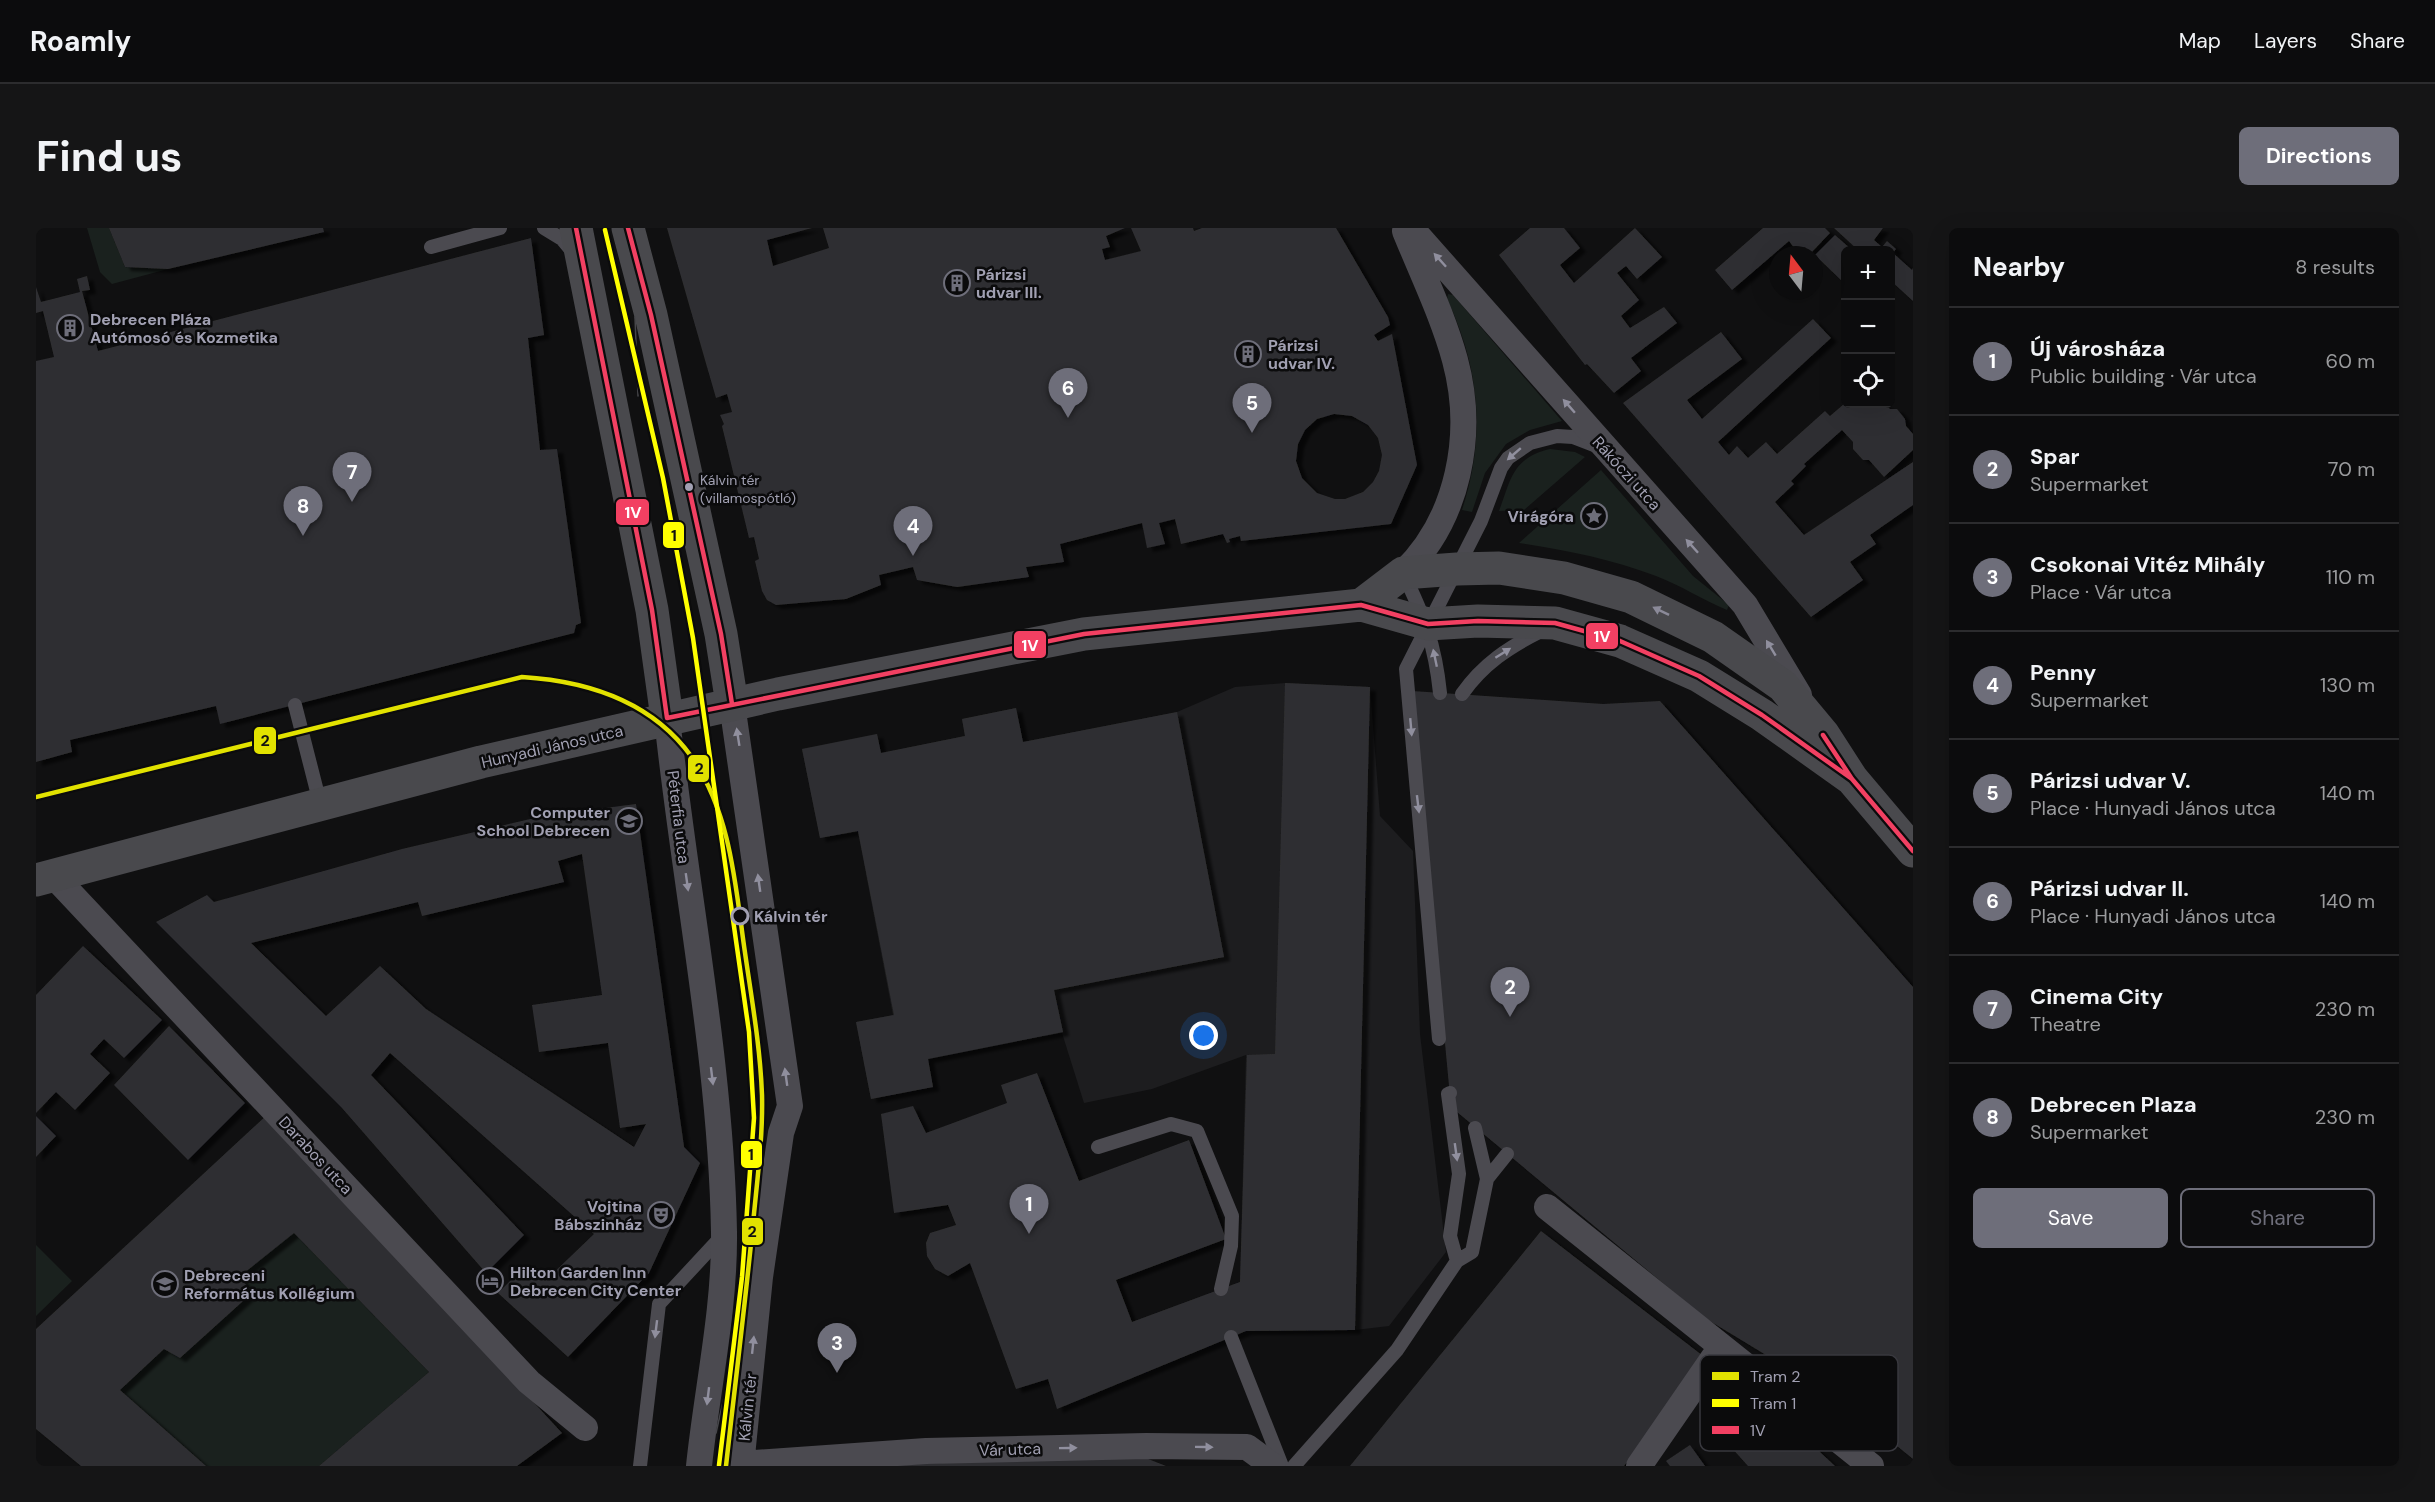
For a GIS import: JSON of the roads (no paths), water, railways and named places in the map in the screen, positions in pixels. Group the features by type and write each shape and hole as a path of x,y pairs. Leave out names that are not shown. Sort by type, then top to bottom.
{"street":[{"name":"Péterfia utca","path":"576,228 656,632 719,1131 724,1233"},
{"path":"628,228 651,315 721,634 732,704"},
{"path":"1360,605 1403,573 1426,548 1443,519 1456,480 1462,402 1455,360 1403,228"},
{"name":"Rákóczi utca","path":"1411,228 1606,451 1745,605 1852,779 1913,851"},
{"name":"Rákóczi utca","path":"1456,569 1498,568 1564,578 1631,597 1713,637 1783,686 1823,734"},
{"path":"1403,573 1456,569"},
{"name":"Hunyadi János utca","path":"45,878 320,803 667,718 1084,634 1360,605 1428,624 1478,621 1556,623 1620,641 1699,676"},
{"name":"Rákóczi utca","path":"1699,676 1762,715 1852,779"},
{"name":"Kálvin tér","path":"732,704 790,1106 781,1133 760,1277 741,1465"},
{"name":"Darabos utca","path":"45,878 529,1382 585,1428"},
{"path":"1547,1207 1731,1355"},
{"path":"699,1466 722,1277 724,1233"},
{"path":"1715,1355 1721,1347"},
{"path":"1639,1466 1700,1377"},
{"name":"Vár utca","path":"741,1465 926,1451 1146,1446 1247,1447 1273,1466"},
{"path":"1852,1451 1871,1466"}],"lane":[{"path":"431,247 500,228"},
{"path":"544,228 562,239 586,276"},
{"path":"1439,1039 1425,843 1413,762 1406,669 1481,521 1501,468 1517,450 1543,438 1557,436 1573,437 1606,451"},
{"path":"1403,573 1428,624 1440,693"},
{"path":"1462,694 1476,674 1492,659 1556,623"},
{"path":"295,705 320,803"},
{"path":"1413,762 1421,778"},
{"path":"1450,1093 1448,1094 1459,1174 1449,1236 1457,1261"},
{"path":"1098,1148 1171,1124 1197,1131 1232,1216 1231,1246 1221,1289"},
{"path":"1294,1466 1397,1350 1457,1261 1472,1252 1486,1179 1475,1128"},
{"path":"1486,1179 1507,1154"},
{"path":"640,1466 659,1304 724,1233"},
{"path":"1231,1337 1282,1466"}],"tram line":[{"name":"1","path":"605,230 663,478 693,638 749,1032 754,1118 742,1277 719,1465"},
{"path":"635,317 638,396"},
{"name":"2","path":"36,797 522,677 570,683 616,697 657,721 675,737 691,756 703,776 721,818 727,840 736,885 761,1074 762,1111 759,1160 726,1466"},
{"path":"716,1433 746,1300"}],"place":[{"name":"Párizsi udvar III.","path":"957,283"},
{"name":"Debrecen Pláza Autómosó és Kozmetika","path":"70,328"},
{"name":"Párizsi udvar IV.","path":"1248,354"},
{"name":"Párizsi udvar II.","path":"1068,418"},
{"name":"Párizsi udvar V.","path":"1252,433"},
{"name":"Kálvin tér (villamospótló)","path":"689,487"},
{"name":"Cinema City","path":"352,502"},
{"name":"Virágóra","path":"1594,516"},
{"name":"Debrecen Plaza","path":"303,536"},
{"name":"Penny","path":"913,556"},
{"name":"Computer School Debrecen","path":"629,821"},
{"name":"Kálvin tér","path":"740,916"},
{"name":"Spar","path":"1510,1017"},
{"name":"Vojtina Bábszinház","path":"661,1215"},
{"name":"Új városháza","path":"1029,1234"},
{"name":"Hilton Garden Inn Debrecen City Center","path":"490,1281"},
{"name":"Debreceni Református Kollégium","path":"165,1284"},
{"name":"Csokonai Vitéz Mihály","path":"837,1373"}]}
